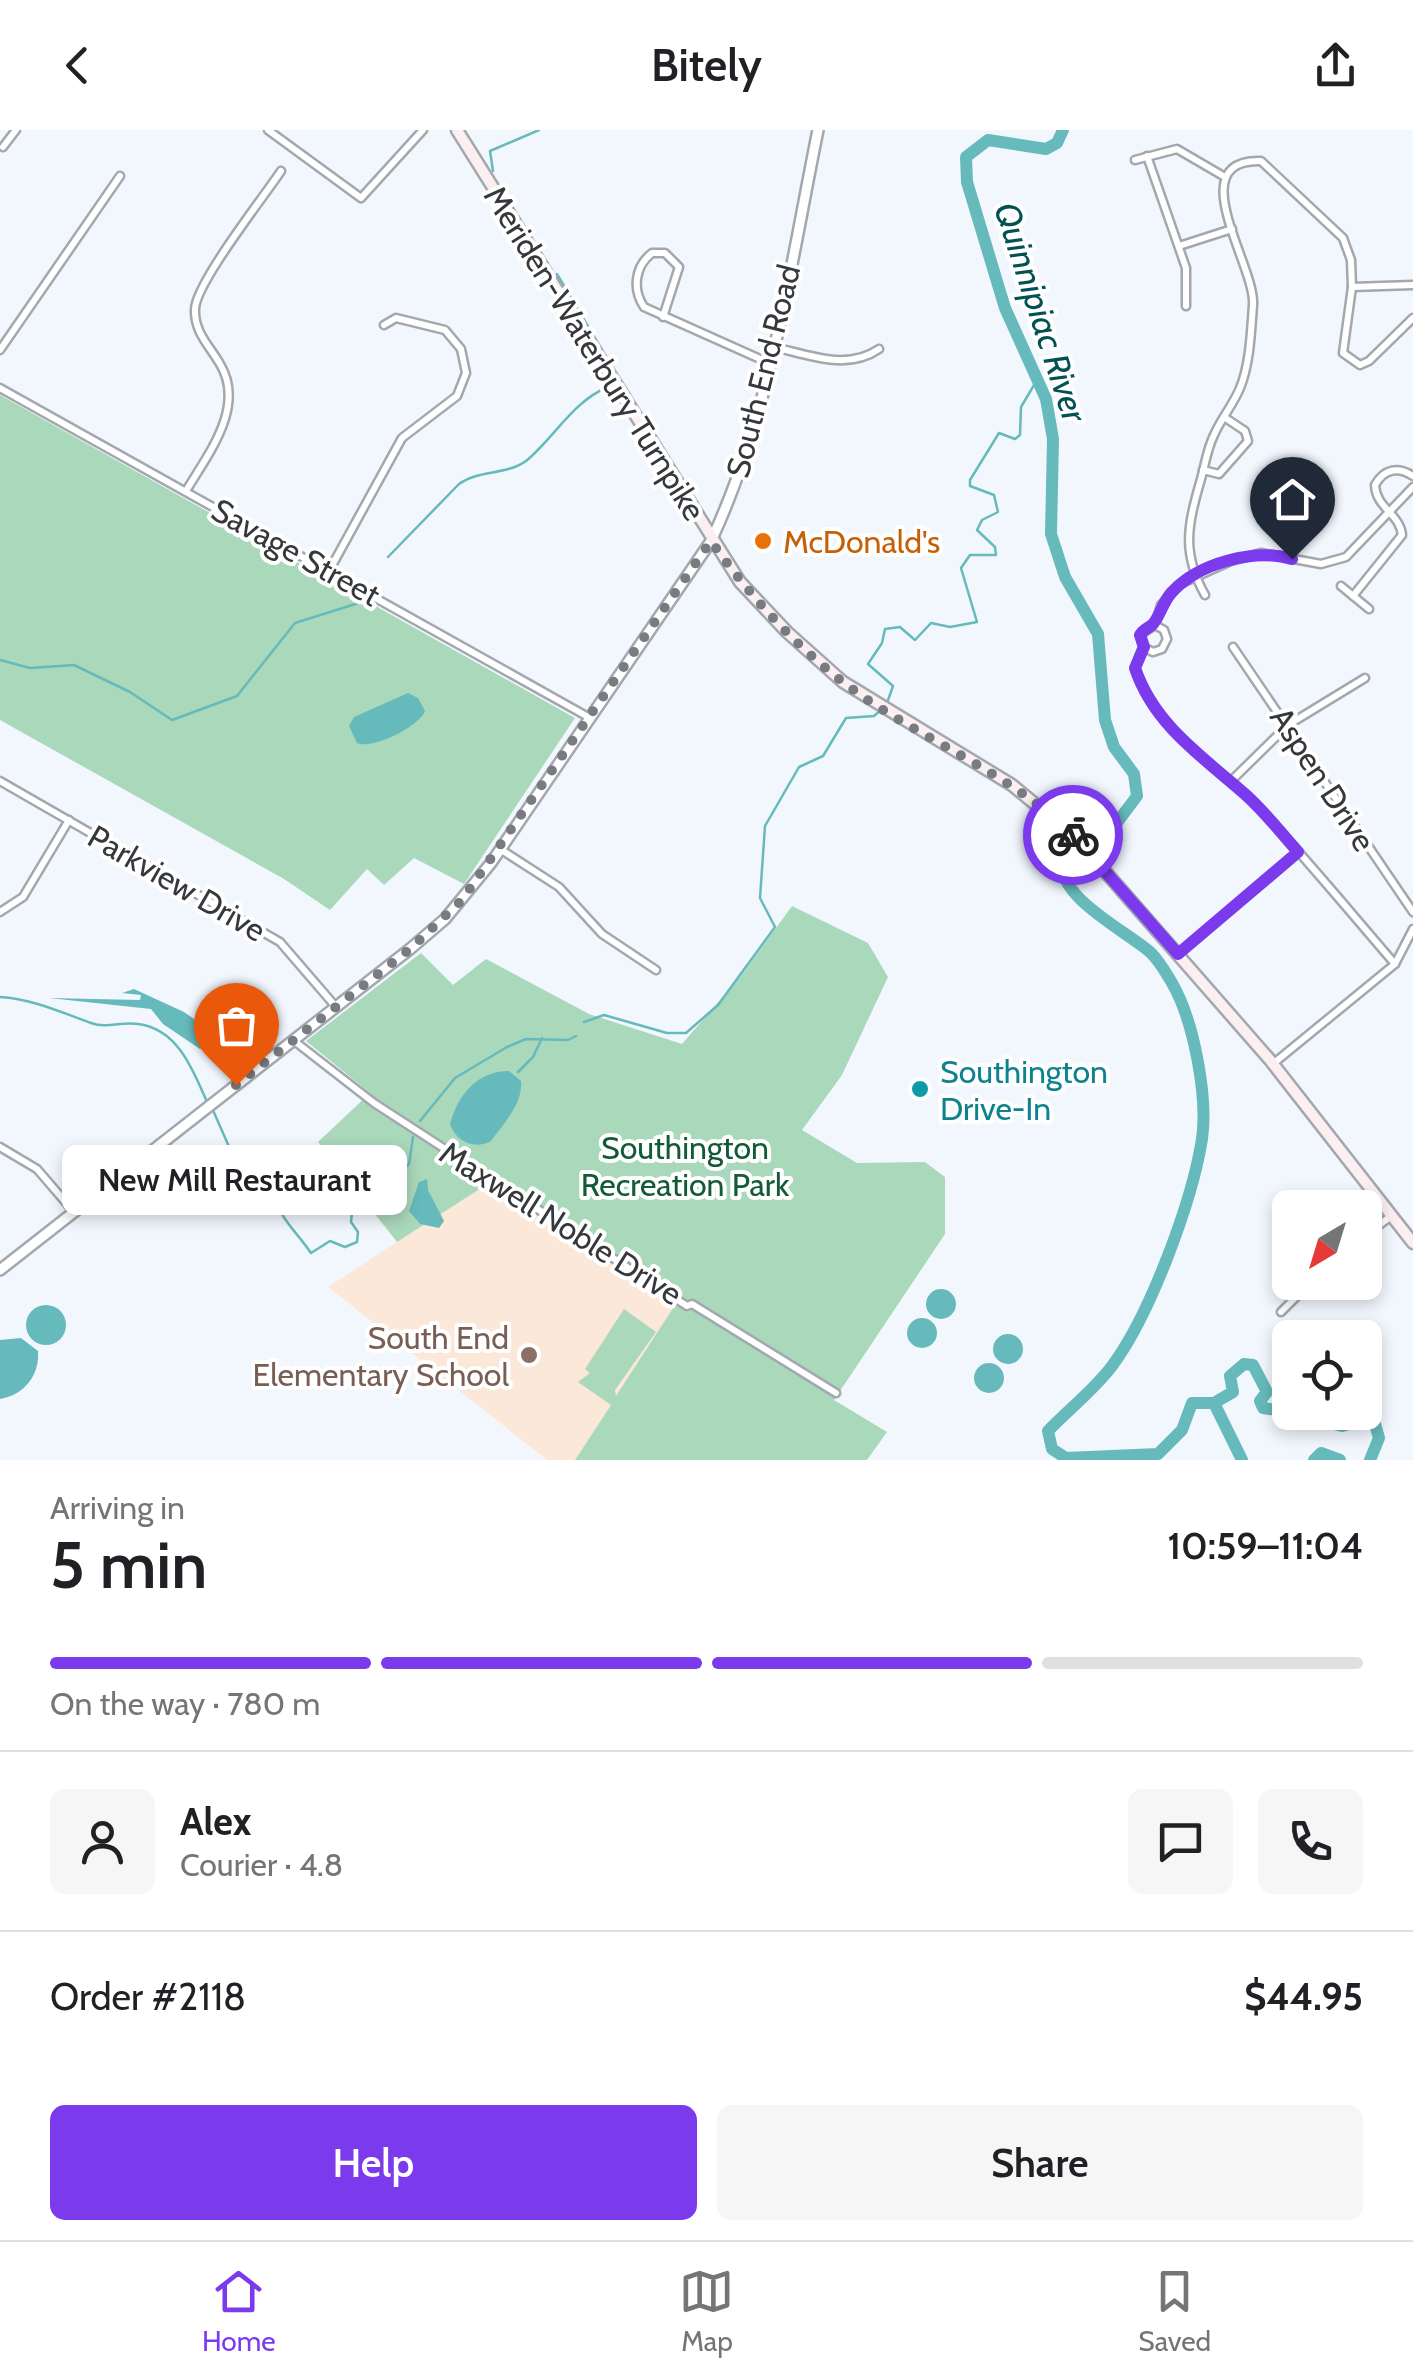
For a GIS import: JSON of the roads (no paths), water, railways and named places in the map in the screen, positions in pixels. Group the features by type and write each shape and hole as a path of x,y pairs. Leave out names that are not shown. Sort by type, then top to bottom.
{"main road":[{"name":"Meriden-Waterbury Turnpike","path":"457,130 740,582 787,632 882,709 1012,785 1086,848 1273,1064 1413,1243"}],"street":[{"path":"2,147 16,130"},
{"path":"268,130 361,198 423,130"},
{"name":"South End Road","path":"0,1270 445,919 500,849 711,541 752,436 818,130"},
{"path":"1135,160 1177,149 1226,177"},
{"path":"1147,156 1186,268 1186,306"},
{"path":"1205,595 1194,577 1186,538 1203,470 1242,379 1253,306 1252,283 1222,194 1226,177 1242,162 1261,161 1343,238 1351,260 1352,287 1343,353 1354,364 1369,360 1413,318"},
{"path":"186,491 222,427 229,395 222,366 198,330 196,299 280,172"},
{"path":"0,350 120,176"},
{"path":"1179,246 1232,229"},
{"path":"664,317 679,266 665,253 652,252 639,268 636,291 644,306 664,317 769,363"},
{"path":"1352,287 1413,285"},
{"path":"329,570 402,438 457,396 466,373 462,349 444,330 396,318 384,325"},
{"path":"773,347 832,361 862,359 879,349"},
{"name":"Savage Street","path":"0,388 590,718"},
{"path":"1203,470 1219,474 1248,441 1245,431 1224,417"},
{"path":"1353,596 1402,535 1400,524 1378,500 1378,479 1395,470 1413,476"},
{"path":"1155,625 1167,634 1166,644 1152,652 1144,647 1140,635 1155,625 1170,593 1194,577 1262,553 1309,563 1332,562 1356,550 1413,487"},
{"path":"1342,586 1368,609"},
{"path":"1144,647 1135,668 1158,712 1201,760 1230,782 1298,852 1395,964"},
{"name":"Aspen Drive","path":"1233,647 1413,912"},
{"path":"1230,782 1288,725 1365,678"},
{"name":"Parkview Drive","path":"0,781 280,942 336,1006"},
{"path":"0,912 23,897 69,820"},
{"path":"500,849 559,886 602,934 656,970"},
{"path":"1178,954 1298,852"},
{"path":"1273,1064 1395,964 1413,929"},
{"name":"Maxwell Noble Drive","path":"293,1040 374,1104 836,1394"},
{"path":"0,1147 37,1169 74,1212"},
{"path":"1382,1223 1392,1216"},
{"path":"1281,1312 1293,1300"}],"water":[{"path":"408,693 418,698 425,711 421,717 383,740 357,743 349,726 354,717"},
{"path":"134,989 184,1012 223,1039 233,1037 233,1050 217,1048 214,1038 200,1049 163,1024 151,1009 49,998 140,1000 141,995 122,993"},
{"path":"509,1071 521,1081 521,1089 507,1120 491,1141 479,1145 461,1140 450,1124 464,1094 487,1075"},
{"path":"427,1179 428,1190 444,1221 439,1228 420,1224 409,1211 419,1182"},
{"path":"941,1289 952,1293 956,1304 952,1315 941,1319 930,1315 926,1304 930,1293"},
{"path":"46,1305 60,1311 66,1325 60,1339 46,1345 32,1339 26,1325 32,1311"},
{"path":"922,1318 933,1322 937,1333 933,1344 922,1348 911,1344 907,1333 911,1322"},
{"path":"1008,1334 1019,1338 1023,1349 1019,1360 1008,1364 997,1360 993,1349 997,1338"},
{"path":"21,1338 38,1351 36,1368 23,1388 0,1399 0,1340"},
{"path":"989,1363 1000,1367 1004,1378 1000,1389 989,1393 978,1389 974,1378 978,1367"}],"waterway":[{"path":"493,171 490,151 539,130"},
{"name":"Quinnipiac River","path":"1063,130 1057,143 1046,149 988,140 966,157 967,182 1005,308 1046,399 1053,439 1051,534 1065,577 1098,634 1105,720 1114,747 1134,774 1137,796 1116,824 1063,857 1063,871 1079,898 1150,952 1172,983 1193,1038 1203,1122 1197,1165 1179,1225 1141,1318 1105,1375 1048,1431 1052,1449 1066,1458 1158,1454 1182,1430 1192,1403 1214,1403 1242,1460"},
{"path":"557,274 618,377"},
{"path":"887,703 893,686 868,664 882,643 885,629 900,627 915,640 931,623 950,627 977,622 961,568 970,555 996,555 995,547 977,530 982,520 998,512 994,495 970,486 970,480 999,433 1015,439 1020,435 1021,407 1037,380"},
{"path":"388,557 459,484 526,461 584,401 608,387"},
{"path":"0,660 30,668 74,665 130,692 172,720 237,696 295,623 365,601"},
{"path":"584,1022 604,1015 667,1033 686,1033 718,1005 775,927 760,898 765,826 799,767 823,756 846,718 874,716 882,709"},
{"path":"0,997 35,1003 97,1025 132,1023 152,1027 174,1042 207,1102"},
{"path":"420,1121 455,1078 507,1047 526,1039 568,1040 576,1036"},
{"path":"518,1072 533,1057 542,1038"},
{"path":"212,1108 234,1158 274,1171 279,1208 311,1253 330,1241 345,1247 357,1242 358,1232 351,1222 354,1194 364,1185 389,1183 409,1164 413,1137"},
{"path":"1214,1403 1233,1392 1230,1376 1244,1364 1253,1365 1267,1392 1260,1401 1263,1408 1272,1409"},
{"path":"1370,1460 1379,1438 1377,1430"},
{"path":"1314,1460 1321,1453 1340,1460"}],"place":[{"name":"McDonald's","path":"763,541"},
{"name":"New Mill Restaurant","path":"236,1085"},
{"name":"Southington Drive-In","path":"920,1089"},
{"name":"South End Elementary School","path":"529,1355"}],"park label":[{"name":"Southington Recreation Park","path":"685,1166"}]}
